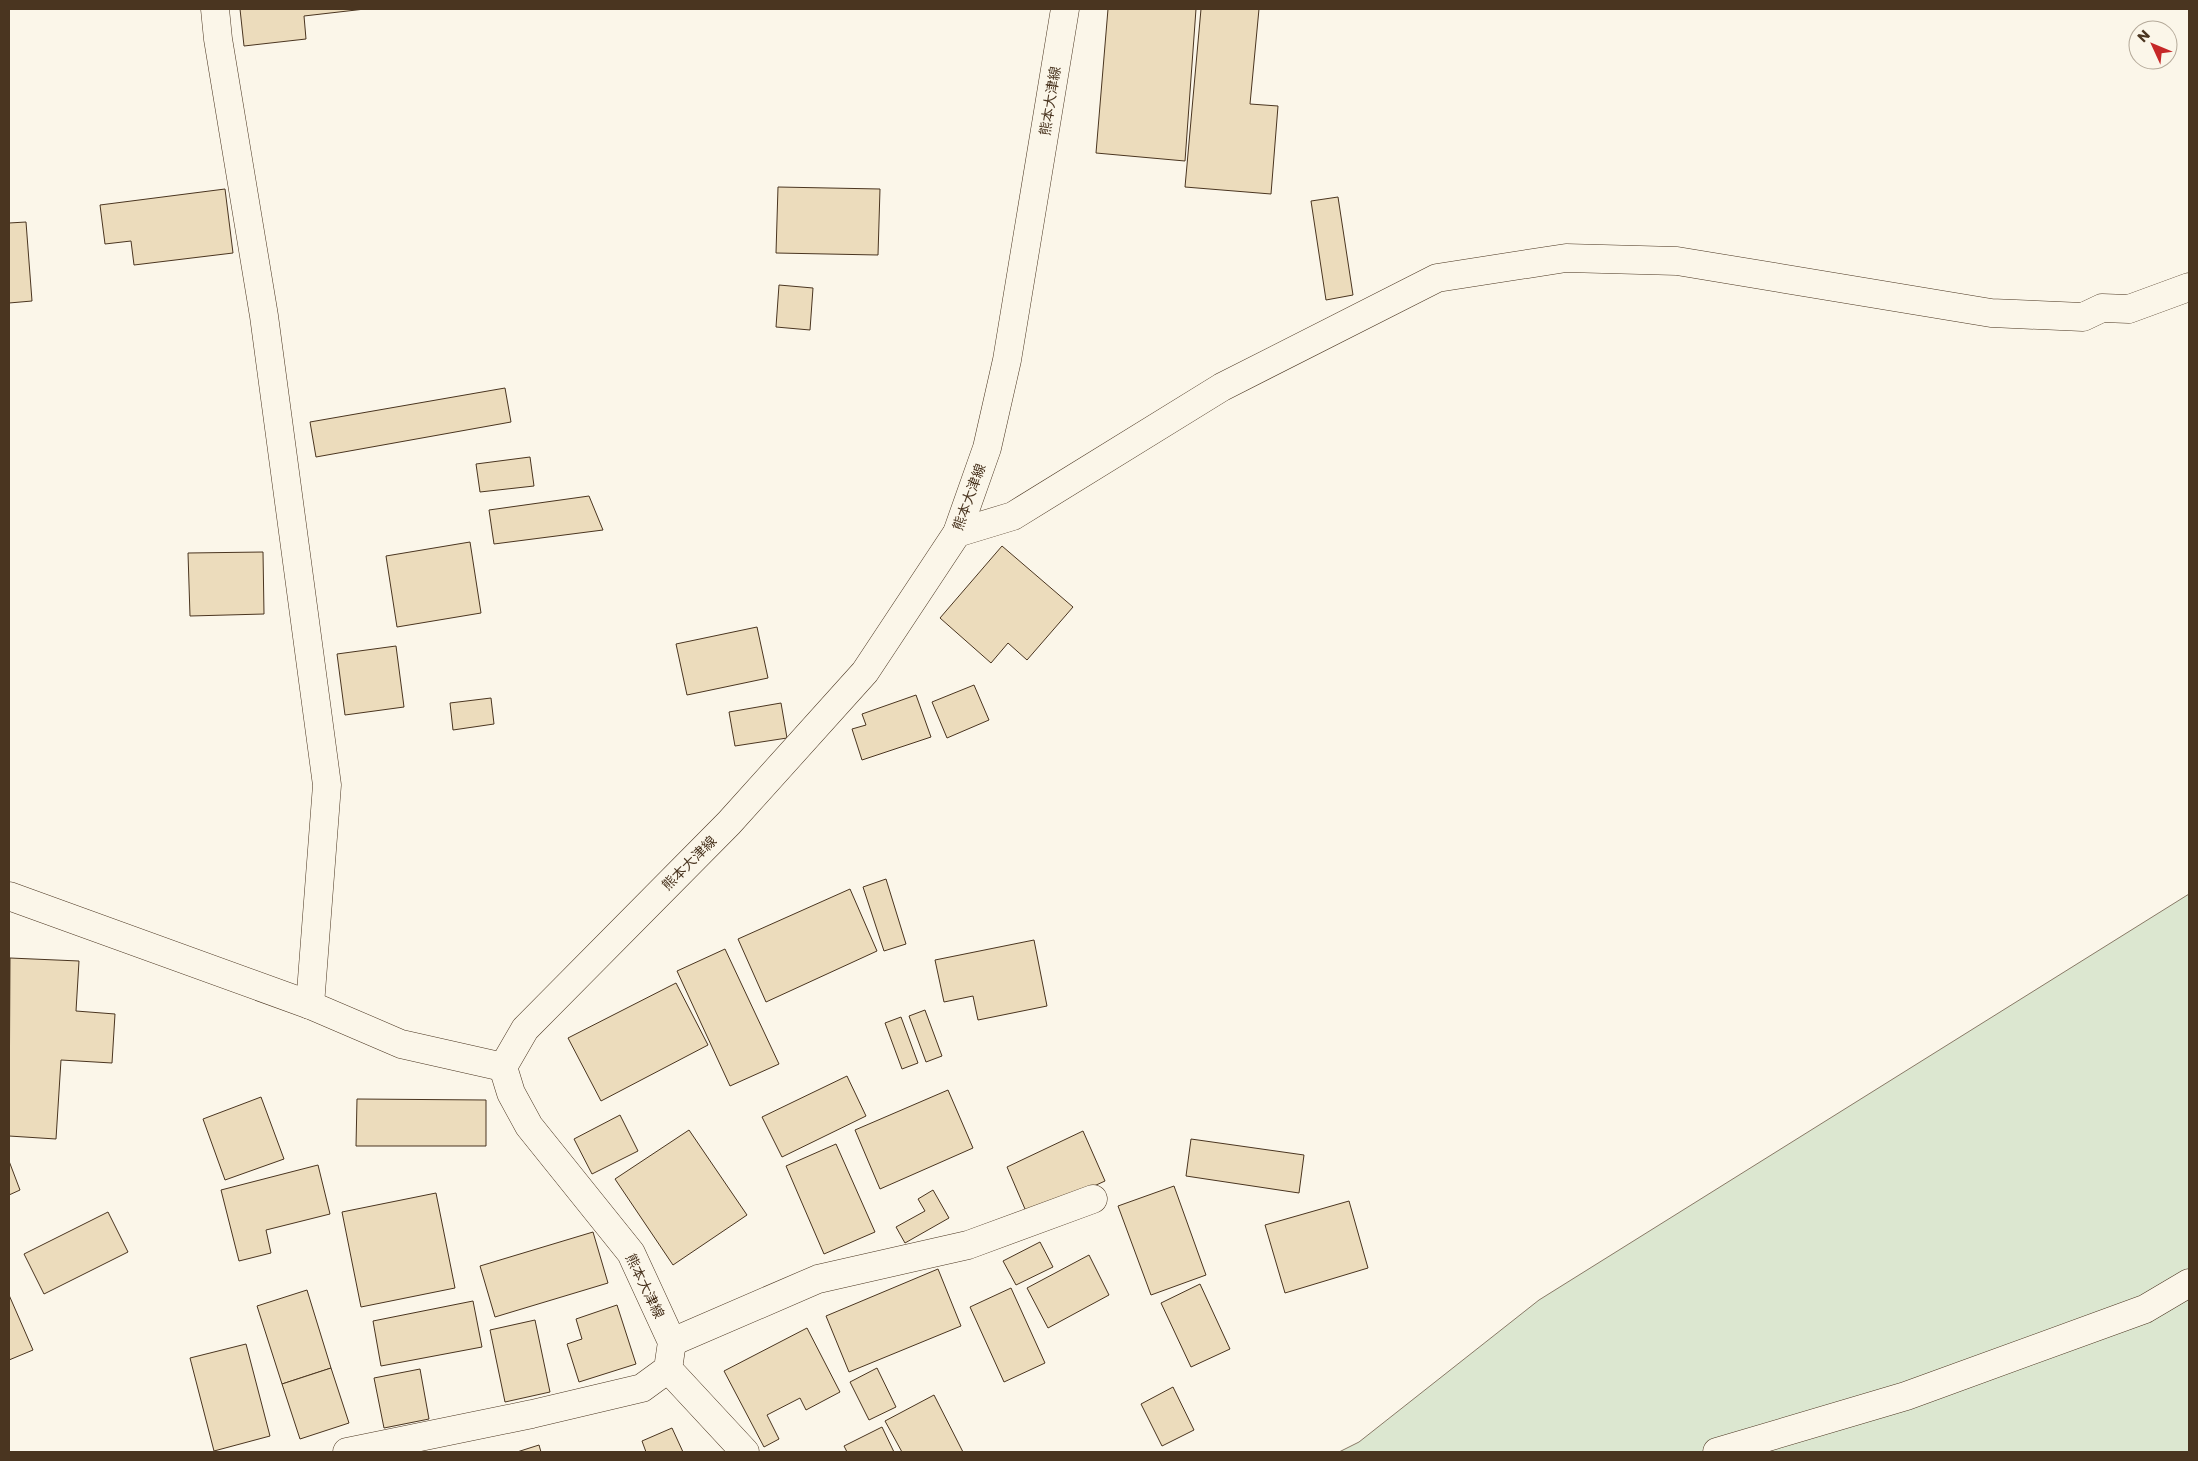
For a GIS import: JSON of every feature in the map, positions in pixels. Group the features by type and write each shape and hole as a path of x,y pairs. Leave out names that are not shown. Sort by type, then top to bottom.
{"street":[{"path":"215,9 219,48 264,316 327,785 310,1005"},
{"name":"熊本大津線","path":"745,1452 670,1356 631,1253 530,1126 512,1093 503,1067 525,1029 729,823 865,672 957,533 987,448 1007,360 1065,9"},
{"path":"957,533 1013,516 1222,388 1437,278 1566,258 1677,261 1990,313 2083,317 2102,308 2129,308 2189,287"},
{"path":"9,896 310,1005 401,1044 503,1067"},
{"path":"347,1452 532,1414 642,1388 670,1356 818,1279 968,1245 1093,1199"},
{"path":"1717,1452 1915,1393 2145,1309 2189,1283"}],"green space":[{"path":"2189,894 2189,1452 1339,1452 1359,1442 1539,1300"}],"building":[{"path":"240,9 365,9 304,16 306,39 244,46"},
{"path":"1108,9 1196,9 1185,161 1096,153"},
{"path":"1201,9 1259,9 1250,104 1278,106 1271,194 1185,187"},
{"path":"778,187 880,189 878,255 776,253"},
{"path":"225,189 233,253 134,265 131,241 105,244 100,205"},
{"path":"1338,197 1353,295 1326,300 1311,201"},
{"path":"26,222 32,301 9,303 9,223"},
{"path":"779,285 813,288 810,330 776,327"},
{"path":"505,388 511,422 316,457 310,422"},
{"path":"530,457 534,486 480,492 476,464"},
{"path":"589,496 603,530 494,544 489,510"},
{"path":"470,542 481,613 397,627 386,556"},
{"path":"1002,546 1073,607 1027,660 1008,643 991,663 940,618"},
{"path":"263,552 264,614 190,616 188,553"},
{"path":"757,627 768,678 687,695 676,644"},
{"path":"396,646 404,707 345,715 337,654"},
{"path":"974,685 989,720 947,738 932,702"},
{"path":"916,695 931,737 862,760 852,729 866,725 862,714"},
{"path":"491,698 494,724 453,730 450,703"},
{"path":"781,703 787,738 735,746 729,712"},
{"path":"886,879 906,944 884,951 863,887"},
{"path":"850,889 877,951 766,1002 738,939"},
{"path":"1034,940 1047,1006 978,1020 973,996 944,1002 935,960"},
{"path":"725,949 779,1064 730,1086 677,971"},
{"path":"10,958 79,961 76,1011 115,1014 112,1063 61,1060 56,1139 9,1136"},
{"path":"676,983 708,1045 601,1101 568,1038"},
{"path":"925,1010 942,1056 926,1062 909,1016"},
{"path":"901,1017 918,1063 902,1069 885,1023"},
{"path":"847,1076 866,1116 782,1157 762,1117"},
{"path":"948,1090 973,1148 880,1189 855,1130"},
{"path":"261,1097 284,1159 225,1180 203,1119"},
{"path":"357,1099 486,1100 486,1146 356,1146"},
{"path":"620,1115 638,1151 592,1174 574,1139"},
{"path":"689,1130 747,1215 673,1265 615,1179"},
{"path":"1083,1131 1105,1181 1028,1216 1007,1167"},
{"path":"1191,1139 1304,1155 1299,1193 1186,1176"},
{"path":"836,1144 875,1232 824,1254 786,1166"},
{"path":"9,1161 20,1190 9,1195"},
{"path":"318,1165 330,1214 266,1230 271,1253 239,1261 221,1190"},
{"path":"1174,1186 1206,1275 1151,1295 1118,1206"},
{"path":"933,1190 949,1218 905,1243 896,1227 925,1211 918,1199"},
{"path":"436,1193 455,1288 361,1307 342,1212"},
{"path":"1349,1201 1368,1268 1285,1293 1265,1225"},
{"path":"108,1212 128,1252 44,1294 24,1254"},
{"path":"593,1232 608,1283 495,1317 480,1266"},
{"path":"1040,1242 1053,1267 1016,1285 1003,1261"},
{"path":"1089,1255 1109,1295 1048,1328 1027,1288"},
{"path":"938,1269 961,1326 849,1372 826,1316"},
{"path":"1200,1284 1230,1349 1191,1367 1161,1303"},
{"path":"1011,1288 1045,1363 1004,1382 970,1307"},
{"path":"307,1290 331,1368 282,1384 257,1306"},
{"path":"9,1295 33,1350 9,1360"},
{"path":"473,1301 482,1347 381,1366 373,1321"},
{"path":"617,1305 636,1364 579,1382 567,1344 582,1339 576,1319"},
{"path":"535,1320 550,1392 505,1402 490,1330"},
{"path":"807,1328 840,1392 806,1410 800,1398 767,1415 779,1439 764,1447 724,1371"},
{"path":"246,1344 270,1436 214,1451 190,1358"},
{"path":"331,1368 349,1423 300,1439 282,1384"},
{"path":"877,1368 896,1407 869,1420 850,1382"},
{"path":"420,1369 429,1419 384,1428 374,1378"},
{"path":"1173,1387 1194,1430 1162,1446 1141,1404"},
{"path":"934,1395 963,1452 902,1452 885,1421"},
{"path":"882,1427 894,1452 847,1452 844,1446"},
{"path":"672,1428 683,1452 646,1452 642,1441"},
{"path":"539,1445 541,1452 517,1452"}]}
